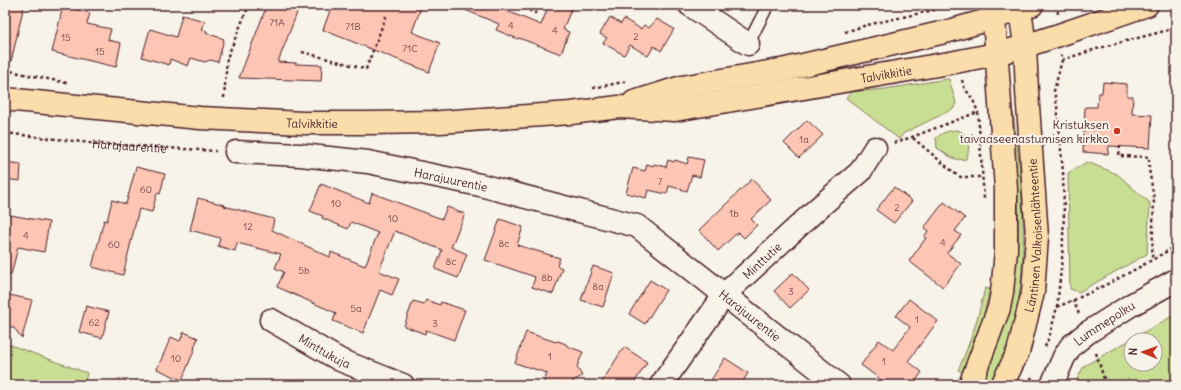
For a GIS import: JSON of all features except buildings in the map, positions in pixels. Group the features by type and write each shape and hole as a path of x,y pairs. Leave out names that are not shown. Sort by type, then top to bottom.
{"main road":[{"name":"Talvikkitie","path":"5,99 200,118 325,123 440,122 571,113 619,107 675,110 996,54 1059,35 1147,5"},
{"name":"Talvikkitie","path":"619,107 682,87 786,69 949,31 1026,7"},
{"name":"Läntinen Valkoisenlähteentie","path":"1002,385 1018,352 1033,292 1035,274 1037,238 1027,91 1025,46 1026,7"},
{"name":"Läntinen Valkoisenlähteentie","path":"970,385 999,308 1006,251 1006,189 994,18"}],"street":[{"path":"690,5 748,44"},
{"name":"Minttutie","path":"661,385 725,294 817,209 860,172 875,148"},
{"name":"Harajuurentie","path":"236,152 300,155 368,162 480,185 637,226 839,385"},
{"name":"Lummepolku","path":"1052,385 1064,357 1071,346 1087,333 1131,305 1176,280"},
{"name":"Minttukuja","path":"271,320 340,360 403,385"}],"lane":[{"path":"748,44 768,5"}],"path":[{"path":"217,98 224,99 227,58 249,5"},
{"path":"518,5 535,13 539,5"},
{"path":"946,5 943,8 949,31"},
{"path":"1044,348 1050,334 1057,307 1062,260 1064,215 1064,172 1054,91 1062,60 1057,5"},
{"path":"302,52 366,69 386,16"},
{"path":"1062,60 1096,48 1176,28"},
{"path":"955,62 964,87 973,100 978,112 984,206"},
{"path":"5,70 73,84"},
{"path":"875,148 912,137 978,112"},
{"name":"Harajuurentie","path":"5,133 91,143 236,152"},
{"path":"912,137 958,176 982,177"},
{"path":"1120,146 1119,156 1149,157 1148,169 1154,198 1152,260"},
{"path":"1057,307 1152,260 1176,246"},
{"path":"1028,385 1032,376"}],"green space":[{"path":"949,79 956,103 954,108 904,133 899,139 846,98 851,92 885,89"},
{"path":"1013,112 1022,198 1023,257 1021,285 1016,313 1005,351 990,385 979,385 998,344 1012,296 1019,233 1018,193 1008,113"},
{"path":"956,130 964,134 968,141 968,155 966,159 961,160 954,158 937,148 936,138 938,136 948,131"},
{"path":"1087,162 1117,174 1150,203 1147,254 1079,292 1070,289 1068,173"},
{"path":"985,288 990,289 982,321 962,372 958,370 974,330"},
{"path":"1176,314 1176,385 1074,385 1084,366 1123,344 1123,372 1163,372 1163,332 1144,332"},
{"path":"5,343 87,373 84,385 5,385"}],"place":[{"name":"Kristuksen taivaaseenastumisen kirkko","path":"1117,131"}]}
